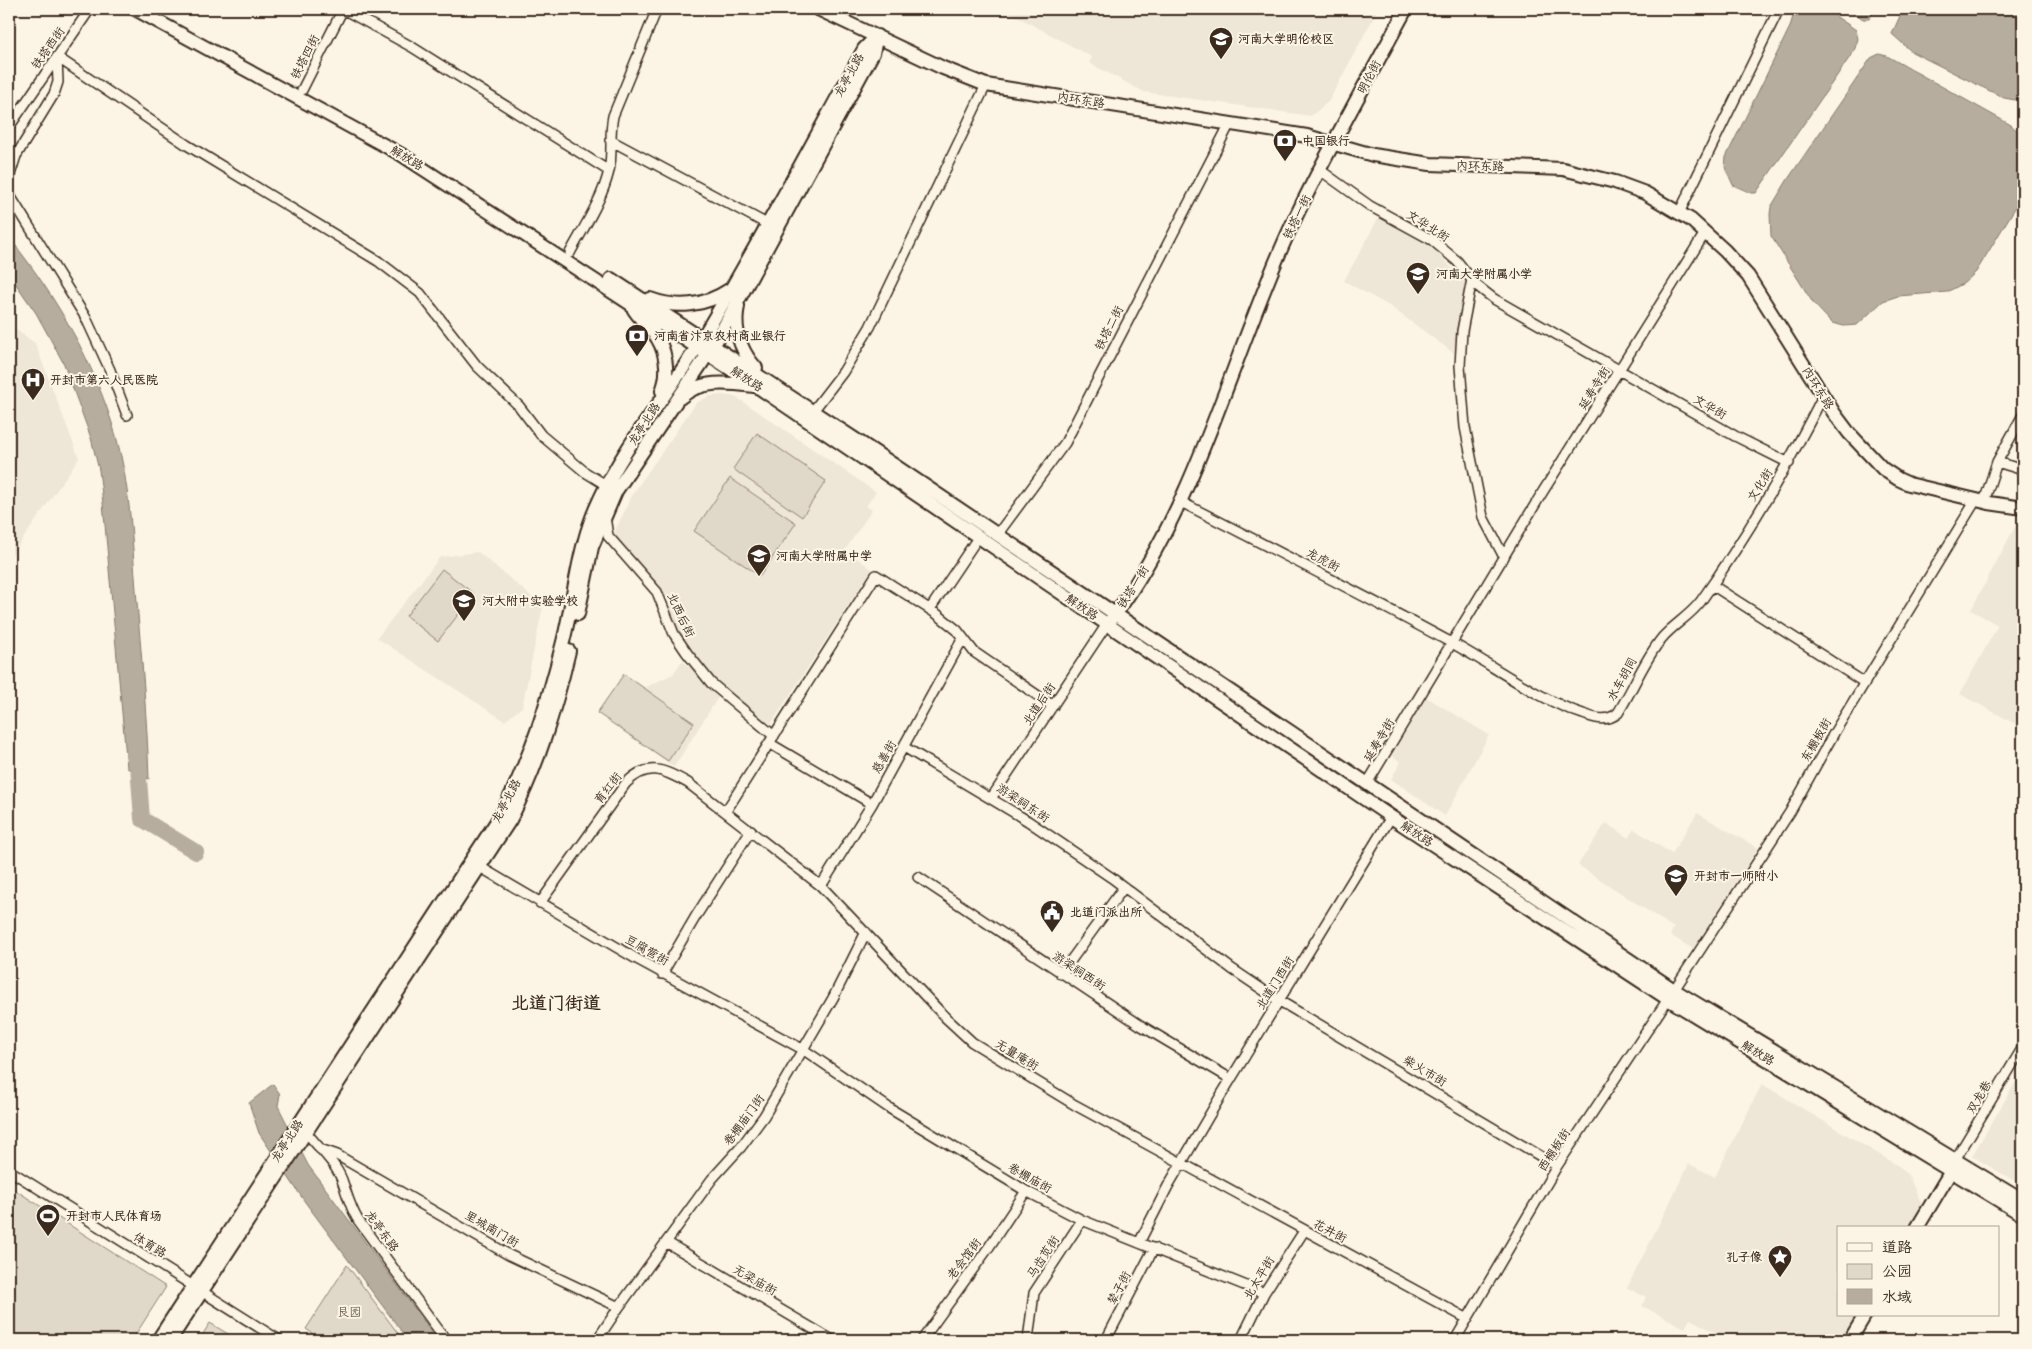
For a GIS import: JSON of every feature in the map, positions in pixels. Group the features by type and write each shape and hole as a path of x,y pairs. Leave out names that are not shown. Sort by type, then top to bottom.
{"main road":[{"name":"解放路","path":"135,9 402,155 632,297"},
{"name":"解放路","path":"152,9 406,148 570,253 632,297 762,383 979,536 1391,817 1671,994 1953,1165 2023,1201"},
{"name":"内环东路","path":"818,9 986,85 1307,136 1329,144 1373,155 1442,165 1541,166 1563,169 1615,182 1645,193 1679,213 1705,233 1748,276 1823,396 1849,433 1890,475 1909,484 1980,501 2023,508"},
{"name":"明伦街","path":"1329,144 1398,9"},
{"name":"明伦街","path":"1329,144 1406,9"},
{"name":"龙亭北路","path":"736,290 767,224 864,49 877,36"},
{"name":"龙亭北路","path":"158,1340 197,1289 274,1171 480,867 519,802 554,714 592,547 605,514 623,479 668,411 873,53 877,36"},
{"name":"铁塔一街","path":"1113,612 1144,569 1180,502 1290,230 1320,170 1329,144"},
{"name":"铁塔一街","path":"1107,624 1176,499 1284,226 1329,144"},
{"path":"655,408 666,382 664,355 659,341 638,316 632,297 660,303 685,305 718,298 736,290 738,339 762,383"},
{"name":"龙亭北路","path":"300,1134 510,798 526,762 544,711 563,641 583,544 598,502 655,408 705,346"},
{"name":"解放路","path":"762,383 813,411 1368,782 1671,994"},
{"path":"668,411 684,394 707,384 762,383"},
{"name":"解放路","path":"1953,1165 2023,1215"},
{"path":"1918,1226 1953,1165"},
{"name":"龙亭北路","path":"170,1340 197,1289"},
{"path":"1850,1340 1864,1316"}],"street":[{"name":"铁塔西街","path":"9,127 90,9"},
{"path":"343,9 412,47 609,170"},
{"name":"铁塔四街","path":"302,90 343,9"},
{"path":"570,253 597,202 609,170 613,116 657,9"},
{"path":"1679,213 1779,9"},
{"path":"9,178 16,156 54,94 58,82 57,57"},
{"path":"57,57 187,145 378,261 420,293 477,366 519,406 541,435 585,472 606,486"},
{"path":"813,411 843,372 870,327 986,85"},
{"name":"铁塔二街","path":"998,535 1065,443 1229,125"},
{"path":"610,140 767,224"},
{"name":"文华北街","path":"1320,170 1370,206 1432,240 1456,260 1472,279 1494,299 1621,370"},
{"path":"9,194 86,318 110,370 127,415"},
{"name":"延寿寺街","path":"1368,782 1504,557 1705,233"},
{"path":"1472,279 1462,331 1460,366 1465,426 1483,516 1504,557"},
{"name":"文华街","path":"1621,370 1735,436 1789,463"},
{"name":"文化街","path":"1712,585 1789,463 1823,396"},
{"name":"东棚板街","path":"1671,994 1790,812 1865,682 1980,501 1997,462 2023,414"},
{"path":"1997,462 2023,470"},
{"name":"龙虎街","path":"1180,502 1452,643"},
{"name":"北西后街","path":"605,514 608,536 657,592 674,634 687,654 711,683 771,739"},
{"path":"930,610 979,536"},
{"path":"726,811 876,575 930,610 957,630 974,652 1053,706"},
{"path":"1712,585 1865,682"},
{"name":"水车胡同","path":"1452,643 1548,698 1582,714 1604,720 1611,719 1625,702 1647,660 1663,636 1691,614 1712,585"},
{"name":"北道后街","path":"992,797 1107,624"},
{"name":"慈善街","path":"821,886 872,804 963,638"},
{"path":"771,739 872,804"},
{"name":"游梁祠东街","path":"904,747 992,797 1124,888 1232,969 1278,1000"},
{"name":"育红街","path":"540,903 626,783 636,773 651,769 666,771 688,783 726,811 821,886 866,932"},
{"name":"北道门西街","path":"1139,1243 1182,1163 1231,1079 1391,817"},
{"path":"662,974 696,916 751,830"},
{"name":"豆腐营街","path":"480,867 662,974 804,1050"},
{"name":"游梁祠西街","path":"918,877 1140,1026 1231,1079"},
{"path":"1061,974 1124,888"},
{"name":"卷棚庙门街","path":"619,1307 666,1242 764,1116 804,1050 866,932"},
{"name":"无量庵街","path":"866,932 946,1018 972,1042 1075,1105 1129,1132 1182,1163"},
{"name":"西棚板街","path":"1455,1340 1557,1166 1671,994"},
{"name":"柴火市街","path":"1278,1000 1557,1166"},
{"name":"双龙巷","path":"1953,1165 2023,1047"},
{"name":"卷棚庙街","path":"804,1050 897,1113 1026,1191 1082,1220 1264,1293"},
{"name":"龙亭东路","path":"300,1134 320,1149 342,1179 351,1208 358,1220 446,1340"},
{"name":"里城南门街","path":"320,1149 337,1155 509,1255 619,1307"},
{"name":"花井街","path":"1182,1163 1468,1319"},
{"name":"体育路","path":"9,1170 278,1340"},
{"name":"老会馆街","path":"922,1340 989,1247 1026,1191"},
{"name":"马齿苋街","path":"1028,1340 1034,1293 1082,1220"},
{"name":"北太平街","path":"1241,1340 1264,1293 1304,1231"},
{"name":"无梁庙街","path":"666,1242 832,1340"},
{"name":"辇子街","path":"1106,1340 1154,1248"},
{"path":"596,1340 619,1307"}],"shaded area":[{"name":"河南大学明伦校区","path":"1003,9 1378,9 1329,101 1311,116 1144,92 1089,63 1092,57"},
{"name":"河南大学附属小学","path":"1379,217 1433,248 1467,284 1458,347 1455,354 1391,307 1344,281"},
{"name":"开封市第六人民医院","path":"9,325 35,343 79,458 9,559"},
{"name":"河南大学附属中学","path":"710,396 736,397 876,492 866,506 872,510 845,550 872,569 771,724 735,699 724,688 674,767 597,713 624,674 644,688 673,674 682,661 688,666 697,655 681,639 673,621 671,604 659,586 613,535 634,492 696,403"},
{"path":"2018,521 2023,523 2023,728 1960,694 1998,625 1971,610"},
{"name":"河大附中实验学校","path":"478,552 543,606 522,707 505,721 377,638 440,557"},
{"path":"1426,697 1489,735 1445,816 1391,779 1401,762 1392,756"},
{"name":"开封市一师附小","path":"1697,813 1758,848 1693,949 1670,935 1674,928 1578,865 1606,823 1628,838 1634,829 1672,854"},
{"path":"2021,1073 2023,1074 2023,1186 1972,1156"},
{"path":"1762,1084 1900,1167 1908,1175 1922,1205 1910,1226 1837,1226 1837,1316 1855,1316 1841,1340 1729,1340 1690,1319 1685,1328 1642,1306 1646,1297 1627,1288 1689,1164 1715,1177"}],"green space":[{"path":"757,433 826,481 802,517 733,469"},
{"path":"730,478 796,523 760,576 694,531"},
{"path":"442,569 474,594 438,641 406,616"},
{"path":"624,674 694,723 668,761 597,713"},
{"name":"开封市人民体育场","path":"9,1186 166,1287 132,1340 9,1340"},
{"name":"艮园","path":"347,1265 403,1340 308,1339 312,1333 306,1329"},
{"path":"210,1323 238,1340 199,1340"}],"water":[{"path":"1795,9 1825,9 1856,30 1858,39 1854,51 1756,193 1751,193 1733,185 1725,167 1726,157 1790,27"},
{"path":"1849,9 1875,9 1869,19 1863,19"},
{"path":"1903,9 2023,9 2023,94 2015,100 2004,98 1912,52 1892,34"},
{"path":"1879,54 1887,56 2011,125 2023,136 2023,195 1976,272 1964,283 1947,292 1898,296 1883,301 1857,325 1844,326 1832,323 1813,303 1771,236 1770,214 1771,207 1788,179 1871,58"},
{"path":"9,237 43,283 85,356 107,408 121,455 130,512 144,684 149,779 127,768 103,503 99,470 91,438 64,364 36,313 9,274"},
{"path":"273,1084 280,1094 278,1106 308,1165 438,1340 408,1340 305,1202 259,1133 249,1103"}],"waterway":[{"path":"137,752 142,819 196,852"}],"place":[{"name":"河南大学明伦校区","path":"1221,60"},
{"name":"中国银行","path":"1285,162"},
{"name":"河南大学附属小学","path":"1418,295"},
{"name":"河南省汴京农村商业银行","path":"637,357"},
{"name":"开封市第六人民医院","path":"33,401"},
{"name":"河南大学附属中学","path":"759,577"},
{"name":"河大附中实验学校","path":"464,622"},
{"name":"开封市一师附小","path":"1676,897"},
{"name":"北道门派出所","path":"1052,933"},
{"name":"开封市人民体育场","path":"48,1237"},
{"name":"孔子像","path":"1780,1278"}],"district":[{"name":"北道门街道","path":"556,1003"}]}
